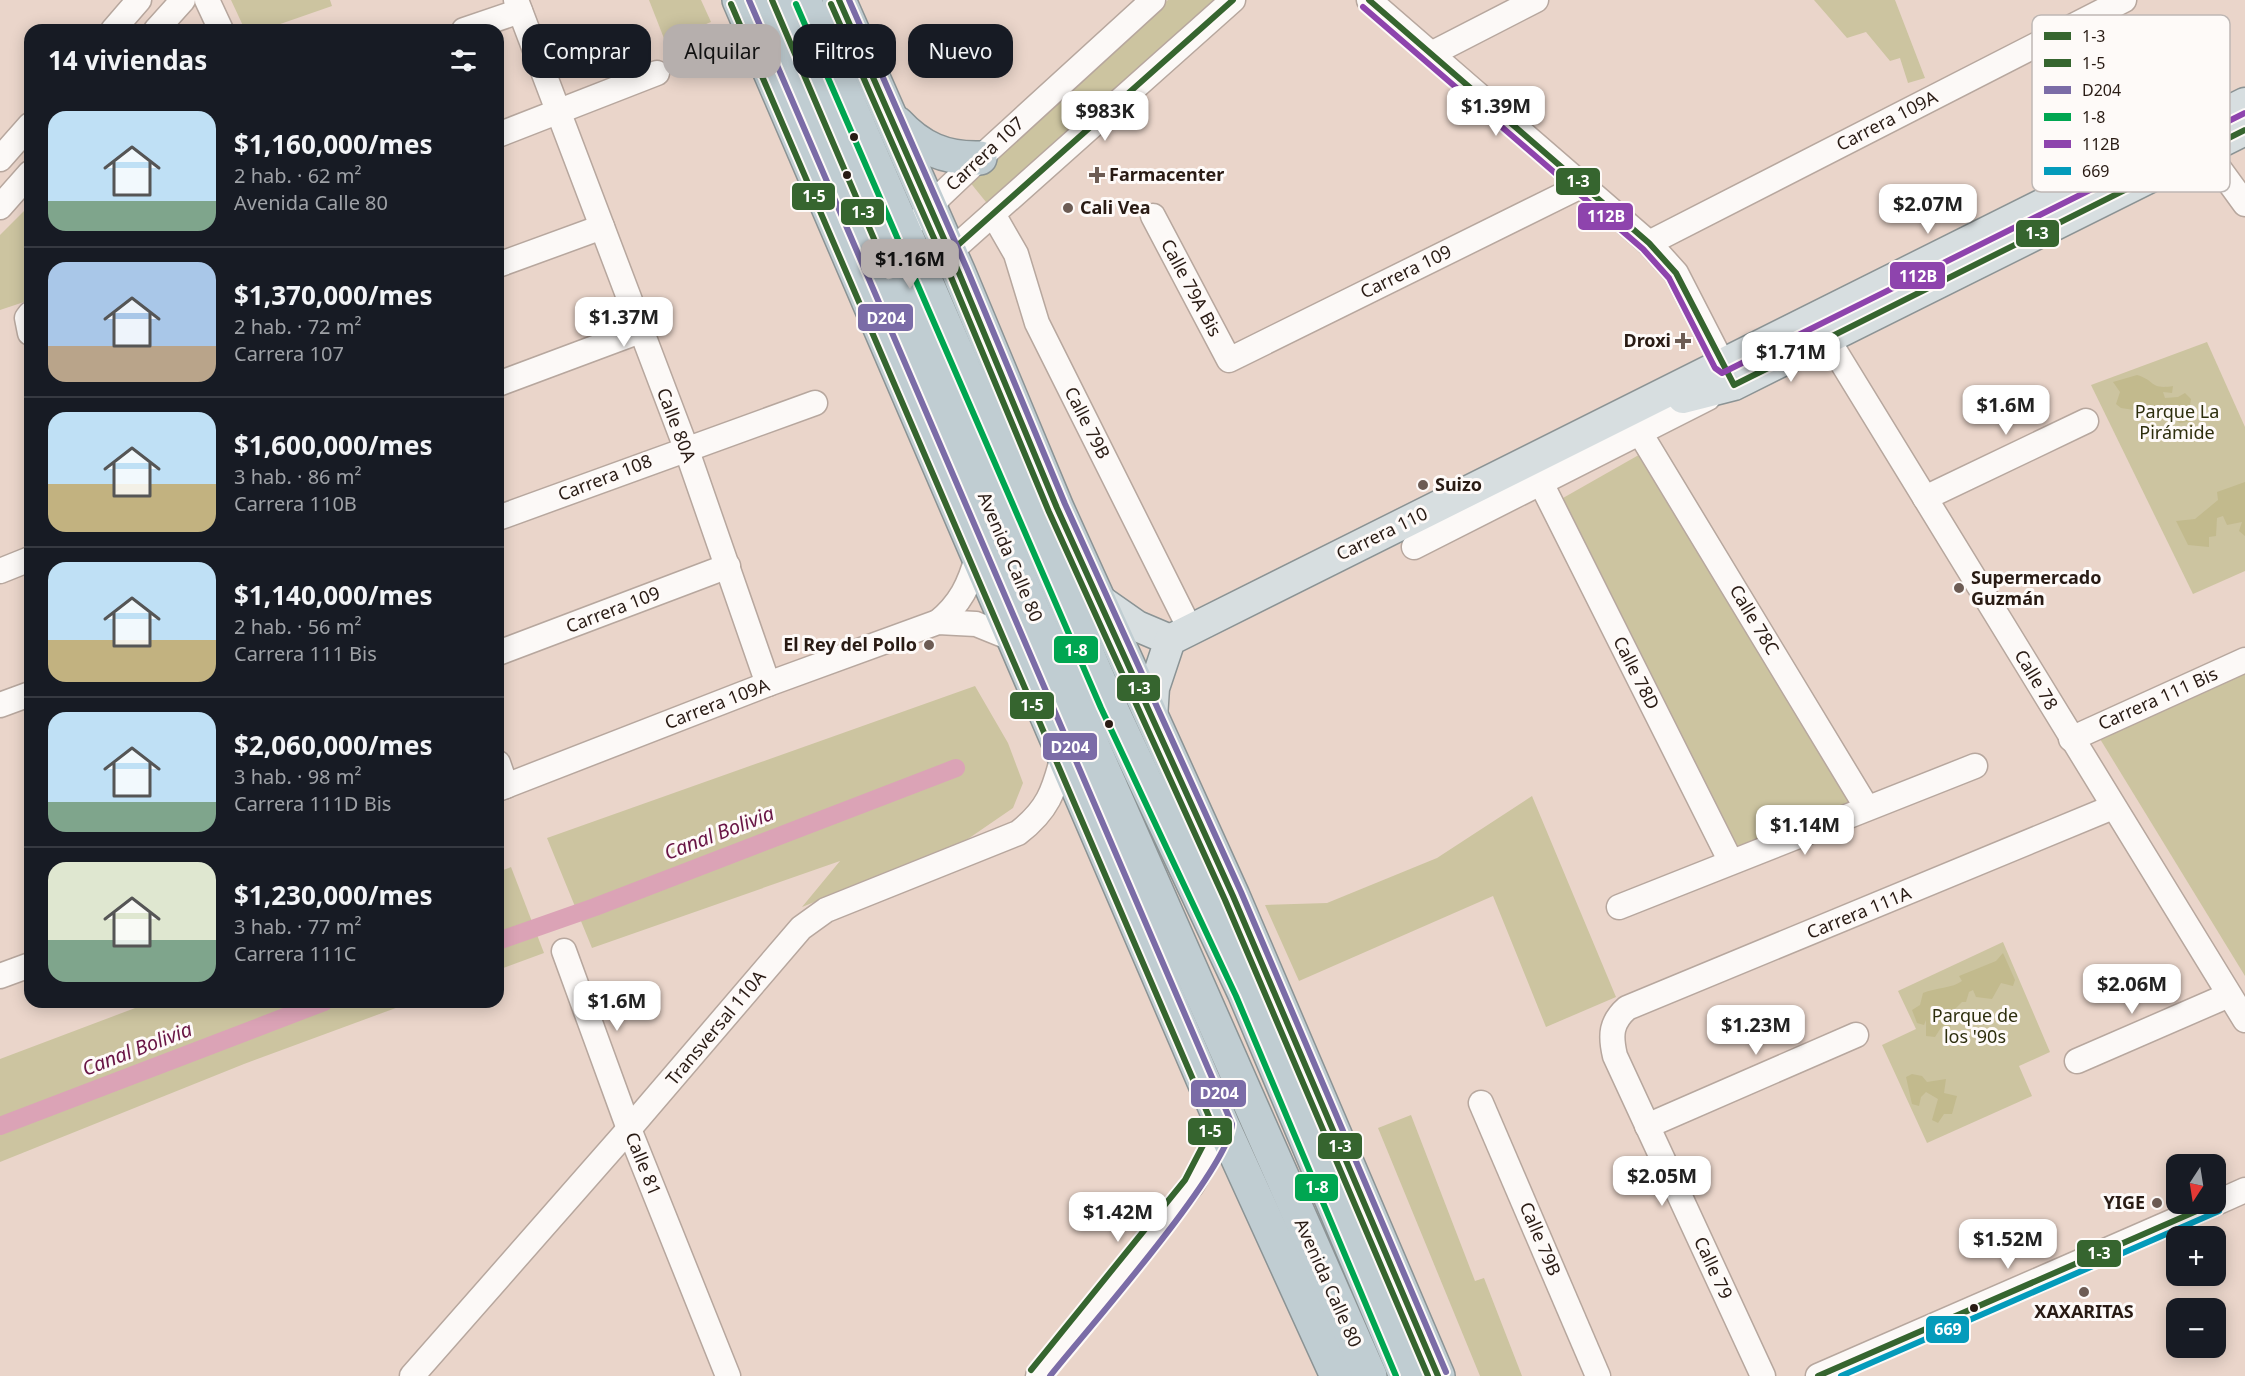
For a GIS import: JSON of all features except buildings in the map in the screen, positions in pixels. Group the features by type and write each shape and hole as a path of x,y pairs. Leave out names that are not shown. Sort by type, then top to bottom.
{"highway":[{"name":"Avenida Calle 80","path":"739,0 874,319 1223,1126 1336,1376"},
{"name":"Avenida Calle 80","path":"772,0 1031,606 1140,847 1219,1037 1370,1376"},
{"name":"Avenida Calle 80","path":"804,0 926,252 1057,508 1233,896 1438,1376"},
{"name":"Avenida Calle 80","path":"839,0 930,207 926,252 1050,566 1109,704 1244,992 1406,1376"},
{"path":"892,118 919,144 936,152 950,156 980,158"},
{"path":"1050,566 1057,508"}],"main road":[{"name":"Carrera 110","path":"2230,113 2245,103"},
{"name":"Carrera 110","path":"2230,137 2245,130"},
{"name":"Carrera 110","path":"1180,634 1535,472 2095,192"},
{"name":"Carrera 110","path":"1728,375 1827,338 2099,192"},
{"path":"1097,598 1137,626 1180,634 1154,688 1152,718"}],"street":[{"path":"118,24 139,0"},
{"path":"161,24 183,0"},
{"path":"207,0 218,24"},
{"name":"Carrera 107","path":"926,252 930,207 980,158 1153,0"},
{"path":"874,319 889,274 993,214 1233,0"},
{"path":"1369,0 1649,243 1676,273 1728,375"},
{"path":"1431,54 1536,0"},
{"name":"Carrera 109A","path":"2091,15 2118,1"},
{"path":"478,24 518,6"},
{"name":"Calle 80A","path":"518,6 686,448 768,684"},
{"name":"Carrera 109A","path":"1649,243 2032,45"},
{"path":"504,133 657,73"},
{"path":"0,159 24,132"},
{"path":"0,207 24,180"},
{"path":"2230,183 2245,204"},
{"name":"Carrera 109","path":"1229,360 1583,185"},
{"name":"Calle 79B","path":"993,214 1016,254 1037,323 1180,634"},
{"name":"Calle 79A Bis","path":"1152,216 1229,360"},
{"path":"504,263 602,226"},
{"path":"504,382 640,331"},
{"name":"Calle 78","path":"1827,338 2245,1020"},
{"name":"Carrera 108","path":"504,516 815,403"},
{"path":"1925,498 2086,421"},
{"name":"Calle 78C","path":"1634,422 1868,808"},
{"name":"Carrera 110","path":"1414,548 1535,472"},
{"name":"Calle 78D","path":"1535,472 1731,862"},
{"name":"Carrera 109A","path":"504,778 938,622 951,611 964,594 977,557"},
{"path":"0,570 24,561"},
{"name":"Carrera 109","path":"504,652 728,566"},
{"name":"Carrera 109A","path":"938,622 976,624 1013,639"},
{"name":"Carrera 111 Bis","path":"2071,739 2245,660"},
{"path":"0,705 24,696"},
{"name":"Transversal 110A","path":"412,1376 629,1129 801,928 826,910 1018,833 1035,820 1049,801 1063,756"},
{"path":"1619,907 1975,766"},
{"name":"Carrera 111A","path":"1612,1028 1618,1016 1627,1008 2113,807"},
{"name":"Calle 81","path":"564,951 629,1129 728,1376"},
{"path":"0,976 24,966"},
{"path":"2077,1062 2229,995"},
{"name":"Calle 79","path":"1612,1028 1615,1056 1763,1376"},
{"path":"1647,1126 1856,1035"},
{"name":"Calle 79B","path":"1481,1103 1598,1376"},
{"path":"1038,1376 1192,1185 1212,1151 1223,1126"},
{"path":"2226,1198 2245,1190"},
{"path":"1818,1376 2190,1214"}],"green space":[{"path":"231,0 330,0 332,6 280,24 242,24"},
{"path":"649,0 701,0 711,22 663,24 663,36"},
{"path":"1168,0 1218,0 990,207 969,181"},
{"path":"1814,0 1895,0 1925,78 1908,83 1900,58 1890,61 1866,32 1847,38"},
{"path":"24,211 24,302 0,310 0,235"},
{"name":"Parque La Pirámide","path":"2207,342 2245,427 2245,571 2193,594 2091,385"},
{"path":"1644,452 1849,792 1849,804 1737,851 1727,842 1563,498"},
{"path":"2245,668 2245,976 2097,734"},
{"path":"975,686 1008,743 1023,783 1013,808 962,843 802,907 840,861 592,948 547,838"},
{"path":"1532,796 1616,997 1546,1027 1493,896 1299,981 1265,905 1327,903 1437,858"},
{"path":"511,867 544,953 504,968 504,870"},
{"name":"Parque de los '90s","path":"2003,942 2050,1052 2019,1066 2032,1096 1927,1143 1882,1045 1916,1029 1898,991"},
{"path":"135,1008 396,1008 244,1064 0,1162 0,1059"},
{"path":"1411,1115 1475,1281 1484,1278 1522,1376 1480,1376 1378,1128"}],"shaded area":[{"path":"2137,375 2156,386 2173,386 2172,393 2163,392 2165,398 2178,397 2185,393 2191,399 2190,405 2194,411 2194,421 2180,423 2173,419 2171,412 2166,408 2167,419 2154,421 2151,414 2144,410 2138,416 2134,410 2121,408 2116,404 2120,392 2113,382"},
{"path":"2245,482 2245,536 2239,531 2242,522 2227,525 2223,516 2217,518 2216,536 2209,537 2209,547 2188,545 2176,521 2195,519 2218,500 2217,492"},
{"path":"2003,953 2015,980 2013,986 2001,983 1992,999 1976,997 1973,990 1969,992 1966,1002 1962,1002 1954,1010 1959,1018 1952,1021 1950,1029 1942,1026 1935,1037 1926,1036 1926,1020 1924,1025 1917,1023 1912,1010 1920,1005 1923,993 1949,987 1962,981 1959,976 1996,961"},
{"path":"1912,1074 1922,1076 1927,1082 1946,1079 1944,1093 1957,1096 1952,1114 1944,1114 1938,1123 1932,1120 1938,1099 1926,1092 1921,1097 1919,1106 1912,1104 1906,1077"}],"waterway":[{"name":"Canal Bolivia","path":"504,939 595,907 956,768"},
{"name":"Canal Bolivia","path":"0,1126 308,1008"}],"transit line":[{"name":"D204","path":"749,0 1232,1124 1225,1146 1207,1177 1182,1212 1153,1251 1050,1376"},
{"name":"1-3","path":"772,0 889,274 949,253 1233,0"},
{"name":"1-3","path":"839,0 959,273 1057,508 1233,896 1438,1376"},
{"name":"D204","path":"849,0 967,269 1065,504 1241,892 1446,1372"},
{"name":"1-3","path":"1369,0 1649,243 1676,273 1734,385 2121,192"},
{"name":"1-5","path":"731,4 1213,1126 1185,1180 1031,1370"},
{"name":"1-8","path":"796,4 1101,708 1236,996 1396,1376"},
{"name":"1-5","path":"831,4 951,277 1049,512 1225,900 1428,1376"},
{"name":"112B","path":"1363,7 1643,249 1669,278 1715,368 1722,373 2086,192"},
{"name":"112B","path":"2230,120 2245,113"},
{"name":"1-3","path":"2230,137 2245,130"},
{"name":"1-3","path":"1818,1376 2190,1214"},
{"name":"669","path":"1841,1376 2212,1214"}],"place":[{"name":"Farmacenter","path":"1097,175"},
{"name":"Cali Vea","path":"1068,208"},
{"name":"Droxi","path":"1683,341"},
{"name":"Suizo","path":"1423,485"},
{"name":"Supermercado Guzmán","path":"1959,588"},
{"name":"El Rey del Pollo","path":"929,645"},
{"name":"YIGE","path":"2157,1203"},
{"name":"XAXARITAS","path":"2084,1292"}]}
